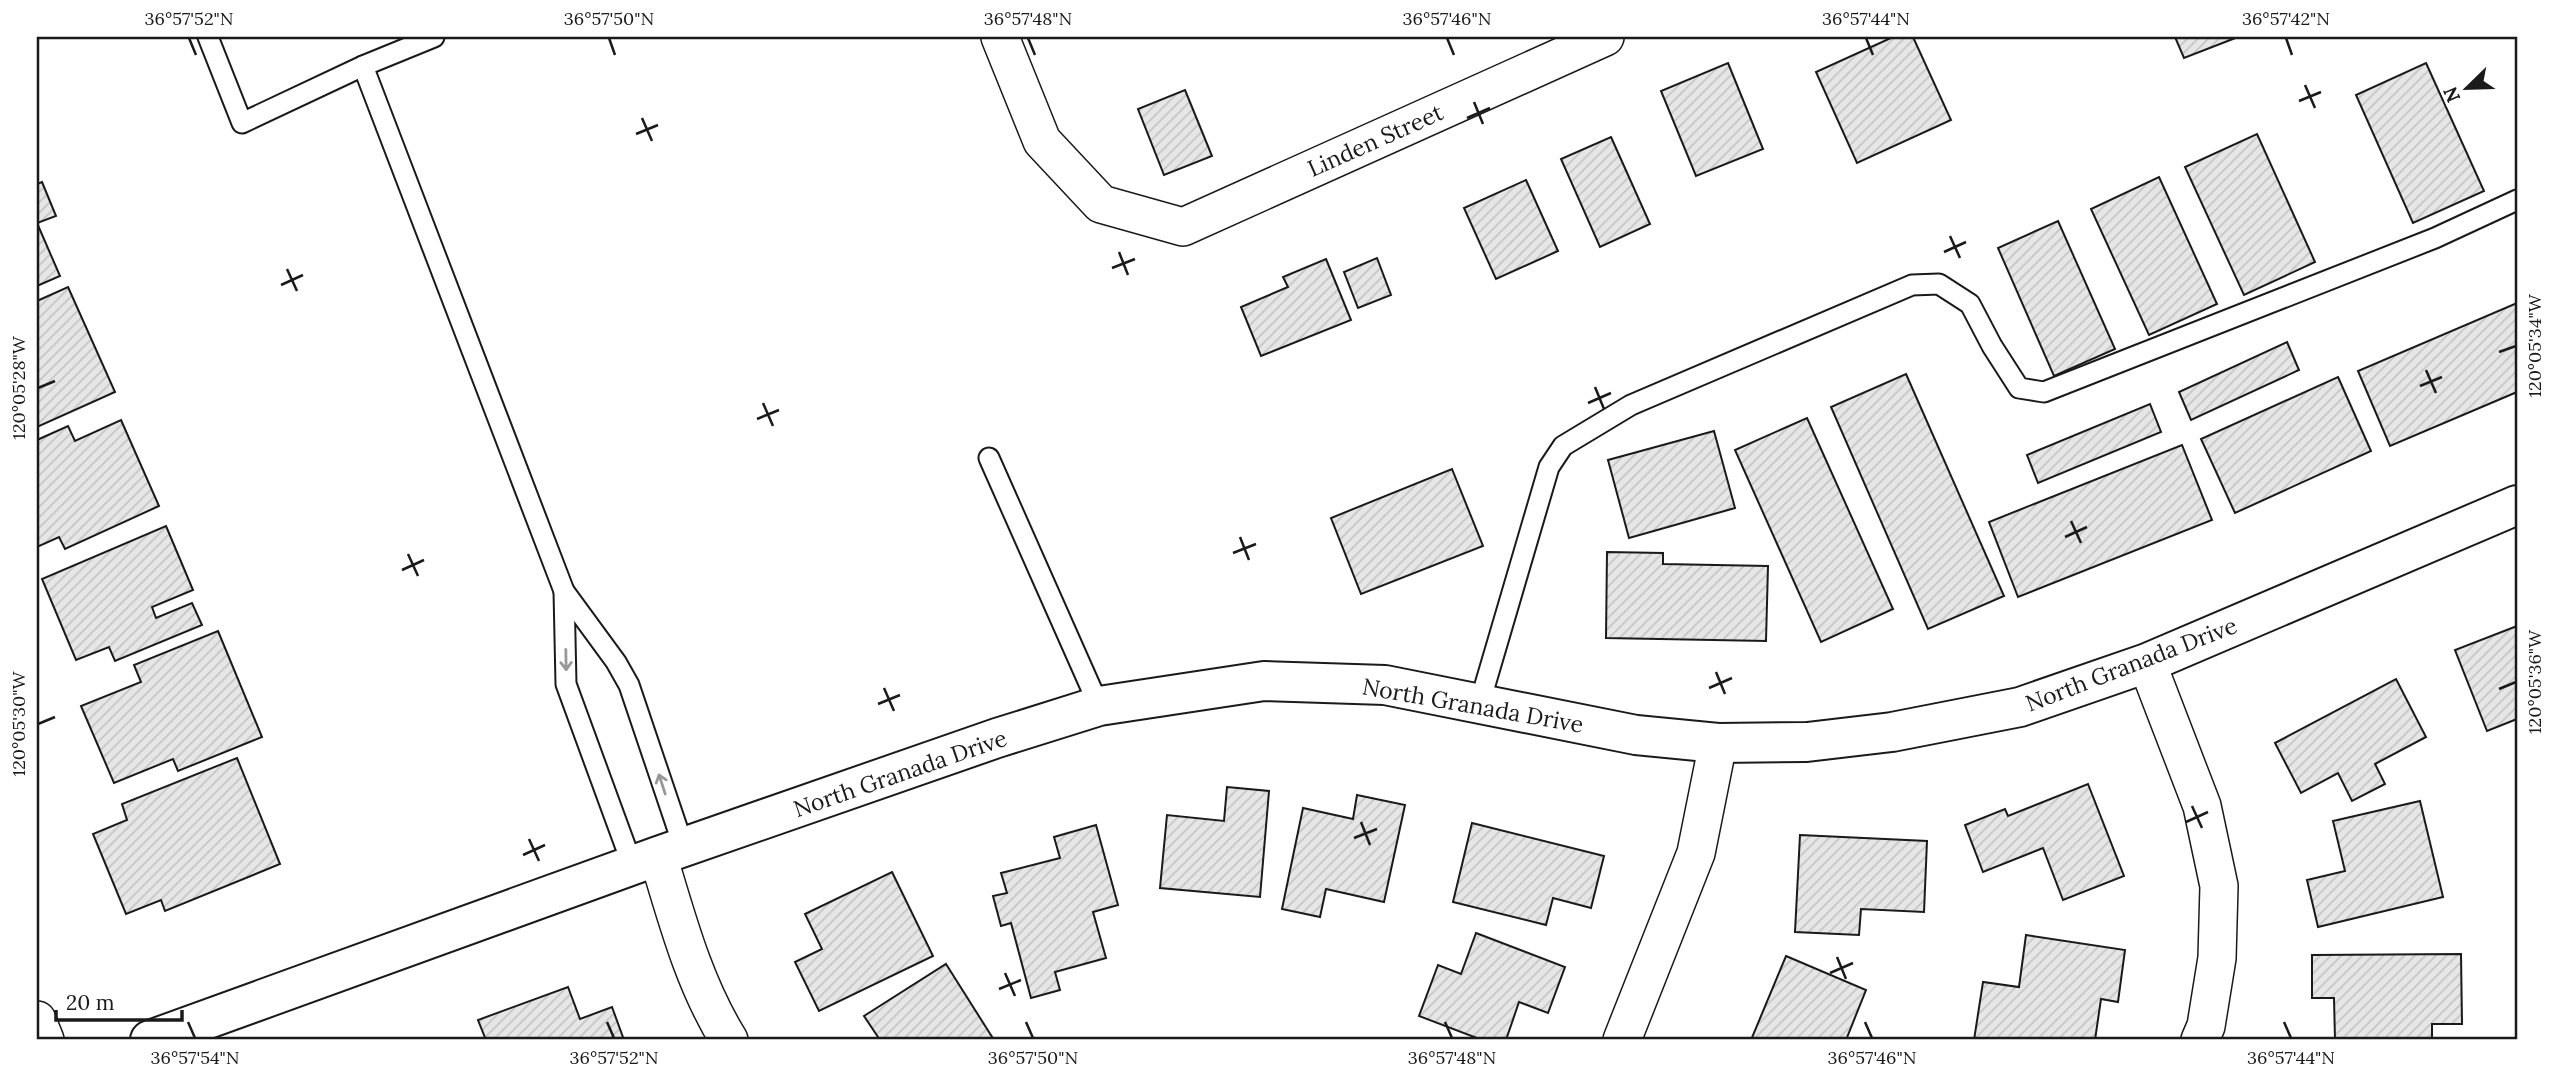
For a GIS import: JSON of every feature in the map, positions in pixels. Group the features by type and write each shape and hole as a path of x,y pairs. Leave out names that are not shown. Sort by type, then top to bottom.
{"street":[{"name":"Linden Street","path":"1000,37 1042,141 1101,204 1183,227 1605,37"},
{"name":"North Granada Drive","path":"150,1040 658,857 997,738 1099,706 1264,681 1385,685 1636,735 1718,743 1807,742 1892,732 2020,707 2147,663 2517,505"},
{"path":"2147,663 2202,806 2219,886 2217,958 2206,1026 2200,1040"},
{"path":"1622,1040 1696,853 1718,743"},
{"path":"658,857 690,961 719,1025 729,1040"},
{"path":"37,1020 45,1040"}],"lane":[{"path":"208,37 242,123 363,66 434,37"},
{"path":"363,66 564,592 616,662 629,685 658,857"},
{"path":"1480,702 1549,467 1563,446 1631,405 1912,285 1939,284 1970,303 1992,346 2019,388 2044,392 2435,238 2517,201"},
{"path":"989,458 1099,706"},
{"path":"564,592 566,684 658,857"}],"building":[{"path":"1893,37 1913,37 1951,120 1857,163 1816,72"},
{"path":"2175,37 2238,37 2184,58"},
{"path":"1728,63 1763,149 1696,176 1661,91"},
{"path":"2426,63 2484,191 2413,223 2356,95"},
{"path":"1185,90 1212,156 1164,175 1138,109"},
{"path":"2257,134 2315,262 2244,295 2185,167"},
{"path":"1611,137 1650,224 1600,247 1561,159"},
{"path":"2159,177 2217,304 2149,335 2091,209"},
{"path":"1526,180 1558,251 1496,279 1464,208"},
{"path":"42,182 56,216 37,223 37,184"},
{"path":"2058,221 2115,349 2054,376 1998,248"},
{"path":"37,223 60,276 37,286"},
{"path":"1377,258 1391,295 1358,308 1344,272"},
{"path":"1326,259 1351,320 1261,356 1241,307 1288,287 1283,277"},
{"path":"68,287 115,392 37,427 37,301"},
{"path":"2517,303 2517,392 2390,446 2358,371"},
{"path":"2287,342 2299,370 2191,420 2179,392"},
{"path":"1906,374 2004,596 1928,629 1831,407"},
{"path":"2338,377 2371,451 2235,513 2201,439"},
{"path":"2150,404 2161,432 2038,483 2027,455"},
{"path":"1807,418 1893,609 1821,642 1735,450"},
{"path":"121,420 159,506 65,549 59,537 37,547 37,440 68,426 75,441"},
{"path":"1714,431 1735,508 1629,538 1608,460"},
{"path":"2182,445 2212,520 2018,597 1989,522"},
{"path":"1452,469 1483,546 1361,594 1331,518"},
{"path":"166,526 193,590 152,607 156,618 192,603 202,625 115,661 109,647 76,660 42,579"},
{"path":"1607,552 1663,553 1663,564 1768,566 1766,641 1606,638"},
{"path":"2517,626 2517,719 2487,731 2455,650"},
{"path":"218,631 262,737 178,771 173,759 114,783 81,706 141,682 134,665"},
{"path":"2396,679 2426,737 2375,764 2385,784 2352,801 2338,773 2301,793 2275,743"},
{"path":"237,758 280,864 165,911 161,900 126,914 93,834 127,820 122,804"},
{"path":"2088,784 2124,876 2063,900 2043,848 1983,872 1965,825 2005,809 2008,816"},
{"path":"1227,787 1269,791 1260,897 1160,888 1167,815 1224,821"},
{"path":"1357,795 1405,805 1384,902 1326,889 1320,917 1282,909 1303,808 1353,819"},
{"path":"2420,801 2443,897 2318,927 2307,880 2345,871 2333,821"},
{"path":"1472,823 1604,856 1591,908 1553,898 1546,925 1453,902"},
{"path":"1096,825 1118,905 1093,912 1106,958 1055,972 1060,990 1031,998 1011,923 1001,926 993,896 1007,893 1001,873 1060,858 1054,837"},
{"path":"1800,835 1927,841 1924,912 1861,909 1859,935 1795,932"},
{"path":"892,872 933,956 819,1011 795,962 822,949 805,914"},
{"path":"1476,933 1565,967 1548,1013 1519,1002 1506,1040 1482,1040 1419,1016 1438,965 1461,974"},
{"path":"2026,935 2125,950 2118,1002 2101,999 2095,1040 1974,1040 1983,982 2019,987"},
{"path":"2461,954 2462,1024 2432,1024 2432,1040 2335,1040 2334,998 2312,998 2312,955"},
{"path":"1786,956 1866,990 1846,1040 1751,1040"},
{"path":"946,964 994,1040 880,1040 864,1016"},
{"path":"568,987 580,1019 612,1007 624,1040 486,1040 478,1020"}]}
